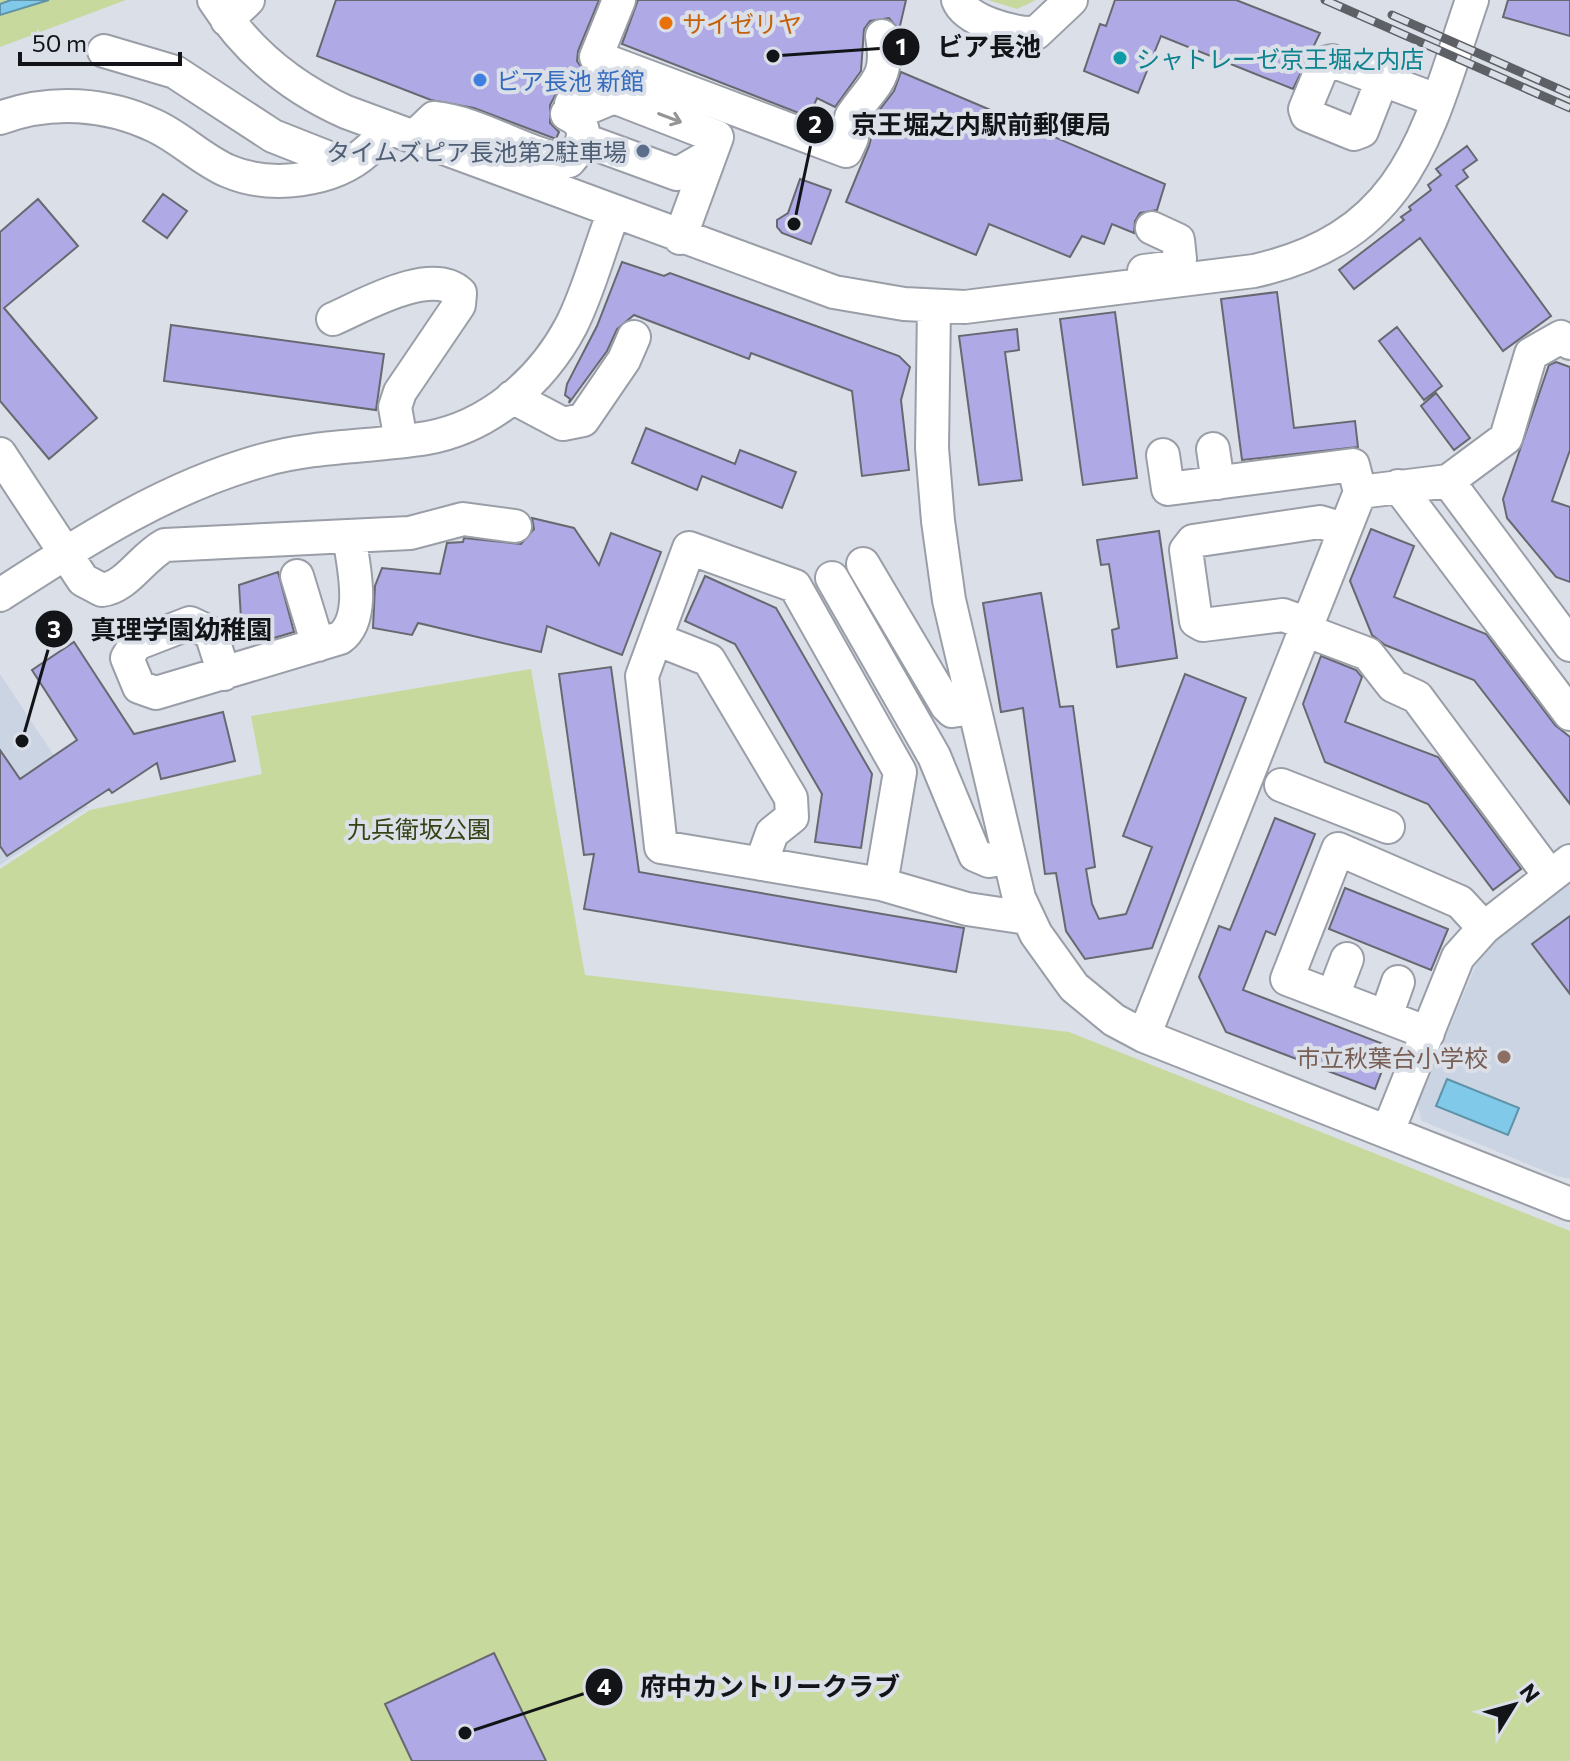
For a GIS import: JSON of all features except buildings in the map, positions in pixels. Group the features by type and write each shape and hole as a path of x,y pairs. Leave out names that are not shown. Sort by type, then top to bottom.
{"street":[{"path":"619,0 596,57 846,151 852,138 851,117 880,80 886,65 882,36"},
{"path":"958,0 966,13 1024,34 1036,33 1071,0"},
{"path":"230,7 254,50 293,83 329,104 680,238 834,292 934,307 965,307 1254,271 1297,260 1330,244 1366,219 1397,186 1421,145 1472,0"},
{"path":"104,51 175,72 273,136 344,164"},
{"path":"1382,80 1438,101"},
{"path":"0,118 55,106 109,110 153,124 225,170 260,179 304,180 344,164 400,132 434,118 457,120 550,158 569,161 574,119 588,108 614,97 717,137 680,238"},
{"path":"574,119 677,174 710,155"},
{"path":"0,595 143,506 214,475 297,452 401,441 451,432 494,411 543,368 572,325 614,212"},
{"path":"1104,290 1123,273 1176,267 1180,259 1178,240 1152,228"},
{"path":"333,319 417,283 455,289 460,293 459,305 400,392 395,407 401,441"},
{"path":"934,307 934,489 949,600 1009,858 1027,918 1074,987 1114,1020 1144,1036 1570,1204"},
{"path":"512,397 563,424 583,420 624,360 634,337"},
{"path":"1360,492 1448,481 1506,438 1531,354 1561,337 1570,343"},
{"path":"1213,449 1218,483"},
{"path":"0,454 83,580 102,590 116,587 145,557 165,545 410,533 463,519 515,526"},
{"path":"1144,1036 1304,626 1360,492 1353,465 1168,489 1163,455"},
{"path":"1448,481 1570,645"},
{"path":"1398,486 1570,714"},
{"path":"1343,529 1320,522 1193,541 1186,550 1196,621 1203,625 1283,615 1368,654 1393,686 1417,697 1560,868 1484,928 1458,957 1388,1131"},
{"path":"224,674 340,638 352,624 355,590 349,536"},
{"path":"881,884 900,772 795,586 689,548 642,676 641,689 661,847 881,884 967,909 1027,918"},
{"path":"863,564 947,706 952,711 973,708"},
{"path":"297,576 318,645"},
{"path":"832,578 934,756 975,855 989,861 1009,858"},
{"path":"656,639 709,660 791,798 792,817 772,833 761,864"},
{"path":"1543,678 1570,657"},
{"path":"1281,785 1388,827"},
{"path":"1353,812 1287,979 1428,1033"},
{"path":"1338,849 1460,902 1484,928"},
{"path":"1333,996 1347,959"},
{"path":"1386,1016 1398,982"}],"shaded area":[{"path":"0,674 88,807 0,865"},
{"name":"市立秋葉台小学校","path":"1570,883 1570,1179 1422,1121 1417,1105 1476,965 1496,940"}],"green space":[{"path":"0,0 126,0 0,47"},
{"path":"988,0 1036,0 1017,9"},
{"name":"九兵衛坂公園","path":"531,669 585,975 1069,1032 1570,1231 1570,1761 0,1761 0,869 90,810 262,774 251,716"}],"water":[{"path":"11,0 49,0 0,15 0,4"},
{"path":"1447,1079 1519,1108 1508,1135 1436,1106"}],"railway":[{"path":"1325,0 1570,108"},
{"path":"1392,15 1570,94"}],"place":[{"name":"サイゼリヤ","path":"666,23"},
{"name":"ビア長池","path":"773,56"},
{"name":"シャトレーゼ京王堀之内店","path":"1120,58"},
{"name":"ビア長池 新館","path":"480,80"},
{"name":"タイムズピア長池第2駐車場","path":"643,151"},
{"name":"京王堀之内駅前郵便局","path":"794,224"},
{"name":"真理学園幼稚園","path":"22,741"},
{"name":"市立秋葉台小学校","path":"1504,1057"},
{"name":"府中カントリークラブ","path":"465,1733"}]}
